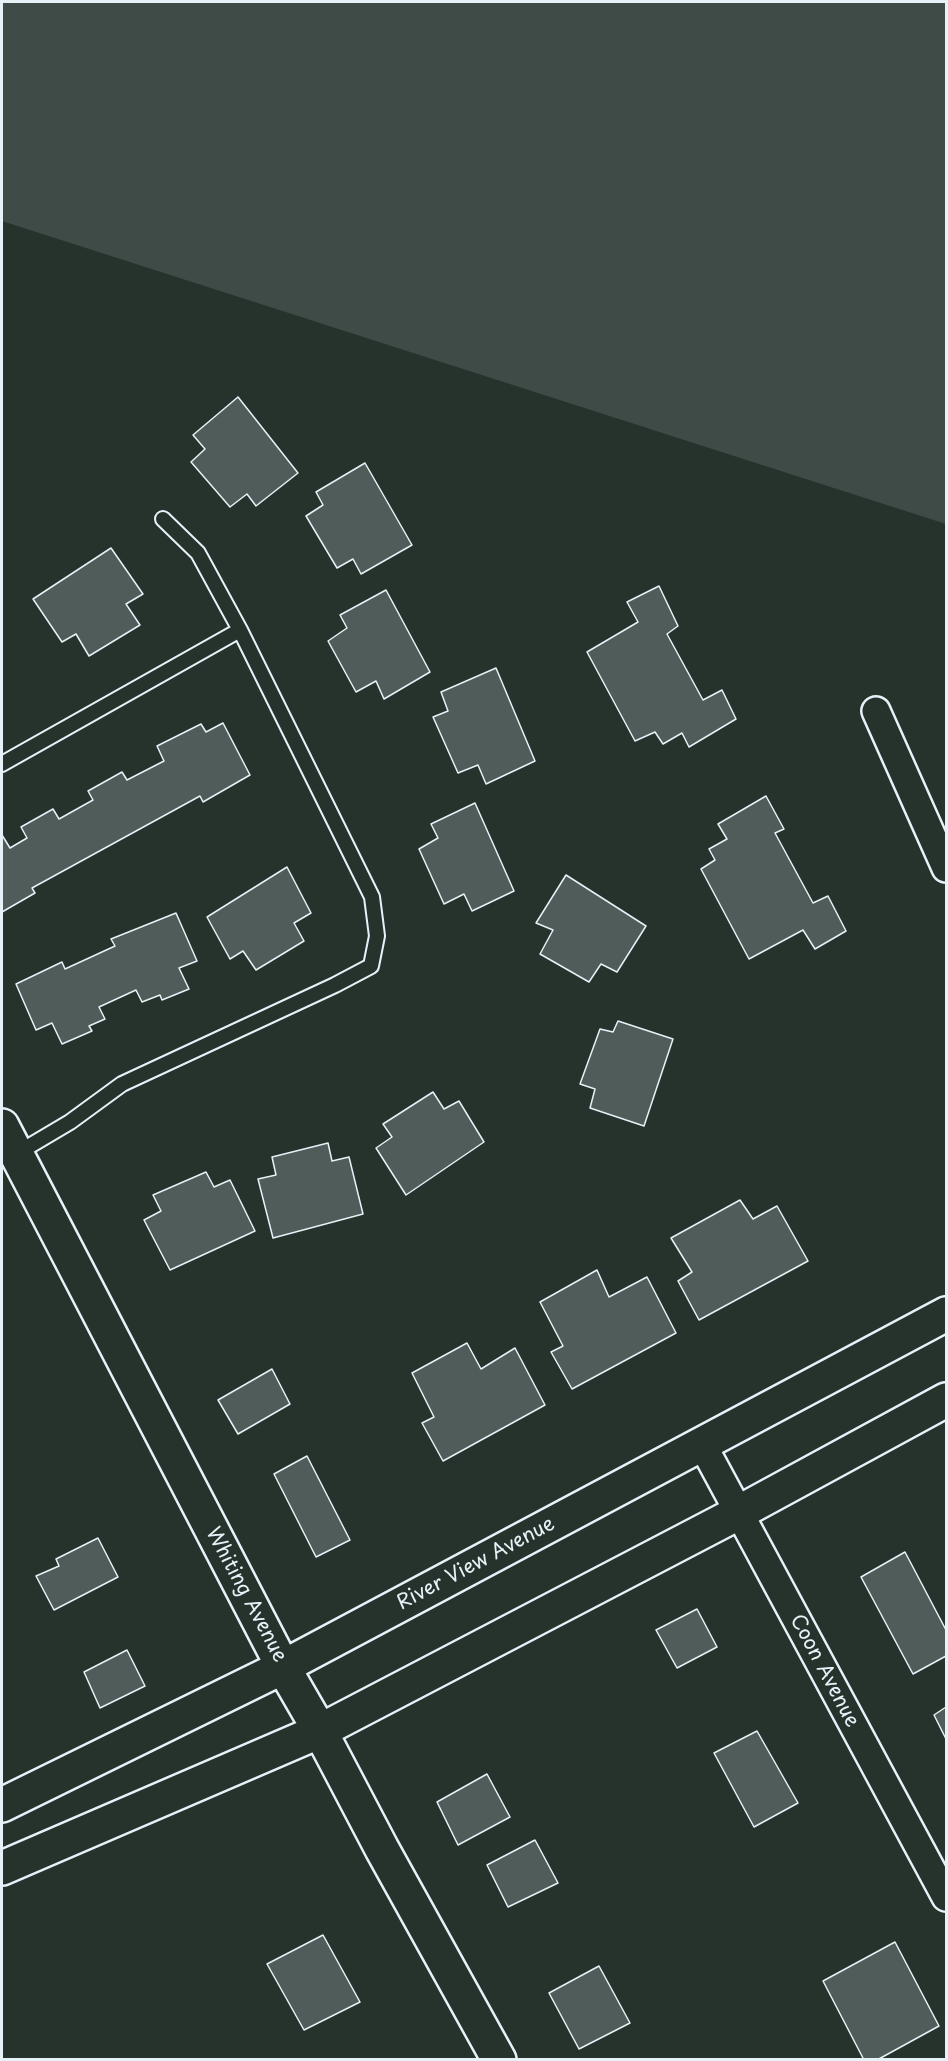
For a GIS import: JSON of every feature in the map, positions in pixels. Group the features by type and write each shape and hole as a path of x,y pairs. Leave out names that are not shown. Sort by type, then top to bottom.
{"main road":[{"name":"Whiting Avenue","path":"9,1140 283,1667 499,2060"},
{"name":"River View Avenue","path":"2,1805 283,1667 946,1314"},
{"path":"2,1868 320,1731 738,1513 946,1400"}],"street":[{"path":"876,711 946,868"},
{"name":"Coon Avenue","path":"702,1444 946,1897"}],"lane":[{"path":"9,1140 70,1122 122,1084 371,966 377,936 372,897 240,630 198,553 162,519"},
{"path":"2,764 240,630"}],"shaded area":[{"path":"2,2 946,2 946,524 2,221"}],"building":[{"path":"238,397 298,473 256,506 247,494 230,507 191,462 205,449 193,435"},
{"path":"365,463 412,545 361,574 353,559 337,568 306,516 323,505 316,492"},
{"path":"111,548 143,594 126,604 140,625 89,656 76,634 62,642 33,599"},
{"path":"659,586 678,626 667,634 703,700 722,690 736,719 689,747 682,733 663,744 655,732 635,741 587,652 638,622 627,602"},
{"path":"386,590 430,672 384,699 376,681 356,692 328,641 347,628 340,615"},
{"path":"496,668 535,761 486,784 478,765 458,773 433,717 448,711 441,692"},
{"path":"223,723 250,775 203,802 200,796 32,888 35,893 2,912 2,835 10,848 27,838 21,827 53,809 59,819 93,800 88,791 122,772 127,780 164,761 157,746 201,724 206,732"},
{"path":"766,796 784,829 775,833 813,903 828,896 846,931 815,949 803,930 749,959 701,869 715,860 709,849 727,839 718,824"},
{"path":"475,803 514,891 472,911 464,894 444,904 419,849 438,838 431,824"},
{"path":"287,867 311,913 294,923 304,941 256,970 243,951 230,959 207,917"},
{"path":"566,875 646,926 617,972 601,964 589,982 540,954 553,930 536,923"},
{"path":"176,913 197,961 179,968 189,989 162,1000 160,995 142,1002 136,990 99,1007 105,1019 89,1026 92,1031 62,1044 52,1023 36,1030 16,984 62,962 65,969 115,946 111,939"},
{"path":"618,1021 673,1039 644,1126 590,1108 595,1089 580,1084 600,1029 613,1032"},
{"path":"433,1092 444,1109 459,1101 484,1142 406,1195 376,1148 392,1137 383,1124"},
{"path":"328,1143 332,1161 349,1157 363,1214 273,1238 258,1179 276,1175 272,1157"},
{"path":"206,1172 214,1187 230,1180 255,1231 170,1270 144,1220 161,1211 153,1195"},
{"path":"740,1200 753,1219 777,1206 808,1261 699,1320 678,1281 692,1272 671,1238"},
{"path":"597,1270 609,1297 647,1277 676,1333 572,1389 551,1352 563,1346 540,1302"},
{"path":"467,1343 481,1369 515,1348 545,1405 443,1461 422,1423 434,1417 412,1373"},
{"path":"272,1369 290,1404 238,1434 218,1400"},
{"path":"307,1456 350,1540 316,1557 274,1474"},
{"path":"98,1538 118,1577 54,1610 36,1576 59,1566 56,1559"},
{"path":"905,1552 946,1630 946,1656 913,1674 861,1577"},
{"path":"697,1609 717,1647 677,1668 656,1630"},
{"path":"127,1650 145,1686 100,1708 84,1672"},
{"path":"946,1707 946,1739 934,1715"},
{"path":"757,1731 798,1803 754,1827 714,1753"},
{"path":"487,1774 510,1817 458,1845 437,1802"},
{"path":"535,1840 558,1883 508,1907 487,1865"},
{"path":"323,1935 360,2002 304,2030 267,1964"},
{"path":"895,1942 939,2026 877,2060 864,2060 823,1981"},
{"path":"599,1966 630,2023 579,2049 549,1993"}]}
